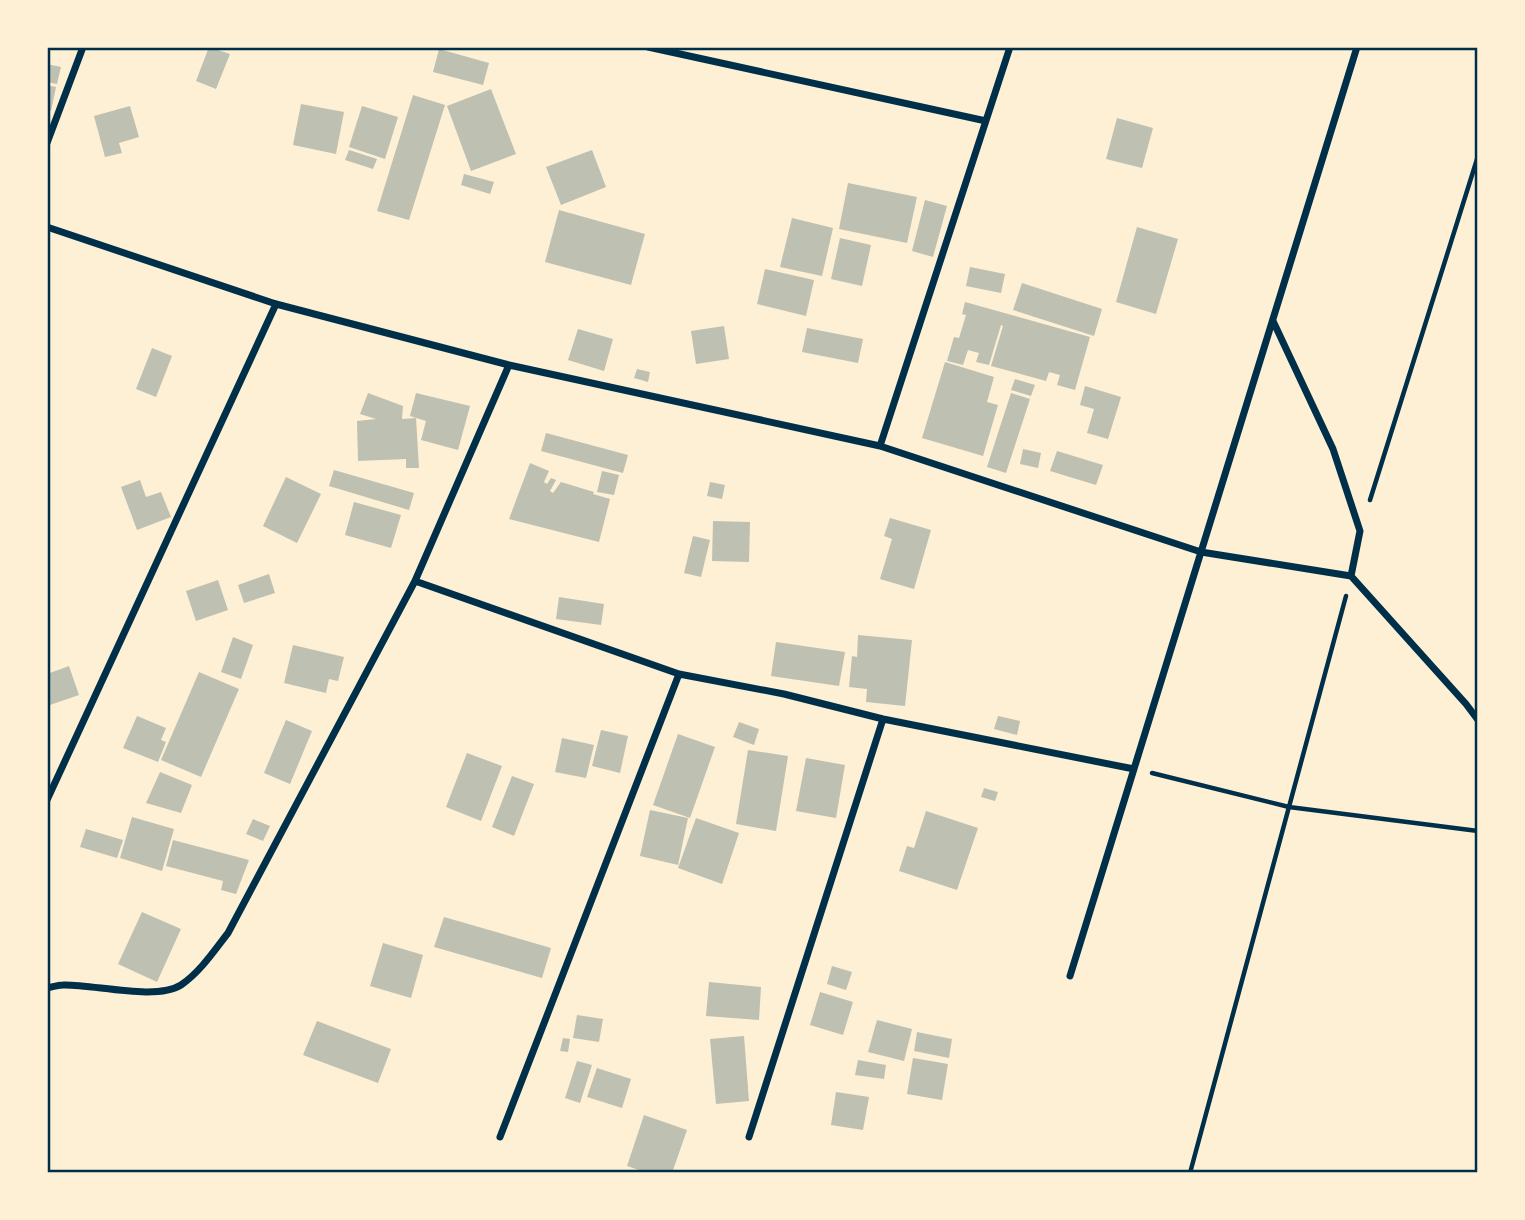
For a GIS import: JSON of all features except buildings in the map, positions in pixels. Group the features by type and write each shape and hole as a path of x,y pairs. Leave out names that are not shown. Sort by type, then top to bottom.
{"street":[{"path":"47,143 83,47"},
{"path":"648,47 986,121"},
{"path":"880,446 1010,47"},
{"path":"1070,976 1357,47"},
{"path":"47,227 276,304 509,365 880,446 1201,552 1351,576 1478,720"},
{"path":"47,800 276,304"},
{"path":"1273,321 1333,449 1360,531 1351,576"},
{"path":"47,988 63,985 160,991 173,989 202,966 228,933 415,581 509,365"},
{"path":"415,581 679,674 784,694 883,719 1134,769"},
{"path":"500,1137 679,674"},
{"path":"749,1137 883,719"}],"path":[{"path":"1360,531 1478,156"},
{"path":"1190,1173 1351,576"},
{"path":"1134,769 1289,807 1478,831"}]}
